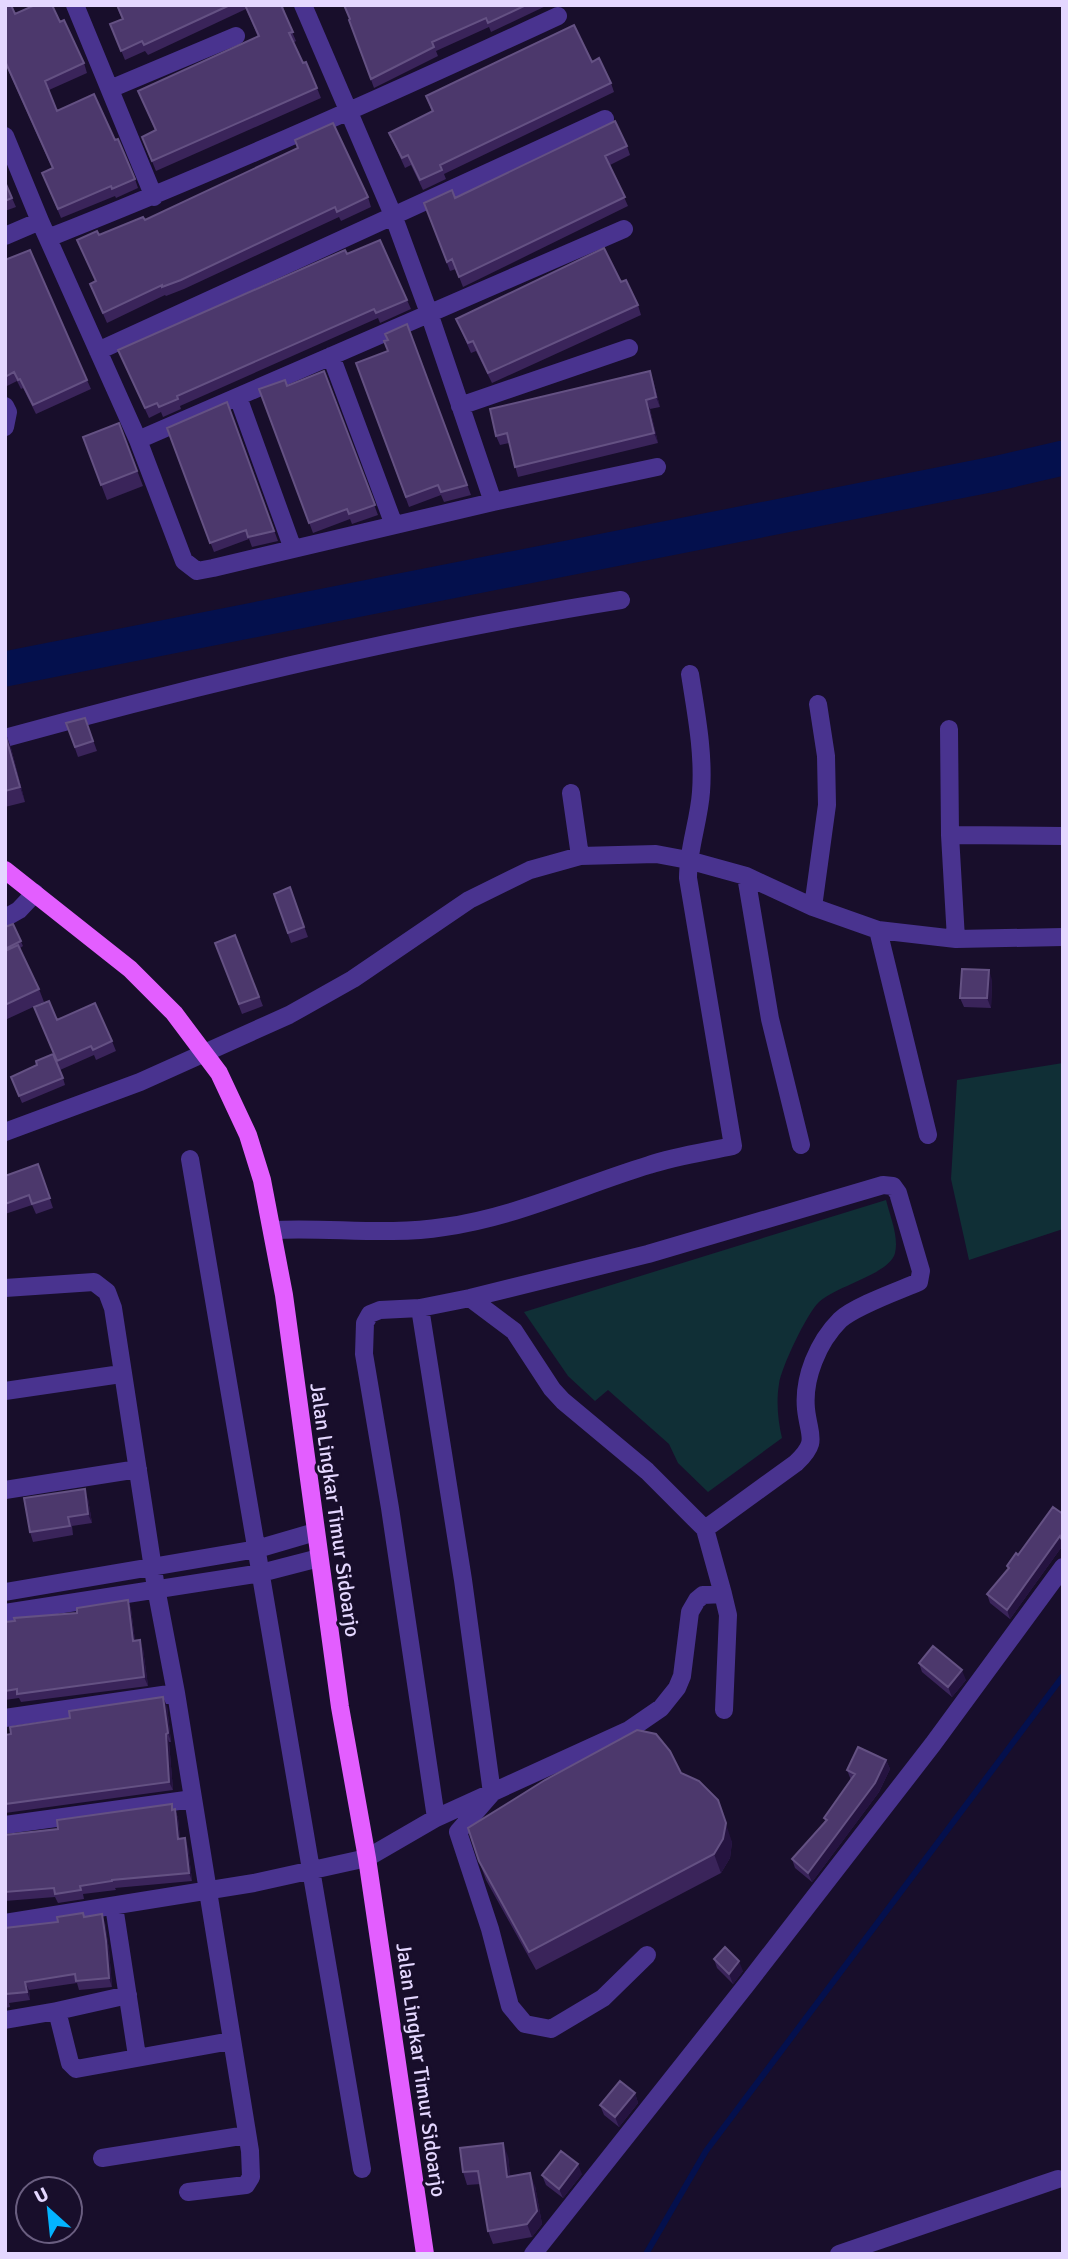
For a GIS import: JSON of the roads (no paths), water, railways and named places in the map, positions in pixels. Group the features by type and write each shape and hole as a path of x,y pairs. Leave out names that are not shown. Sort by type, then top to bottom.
{"main road":[{"name":"Jalan Lingkar Timur Sidoarjo","path":"5,870 130,969 174,1013 219,1073 248,1135 262,1180 284,1295 340,1707 367,1858 425,2254"}],"street":[{"path":"75,5 154,197"},
{"path":"303,5 393,215 493,502"},
{"path":"48,239 154,197 350,112 558,16"},
{"path":"110,89 236,36"},
{"path":"99,351 605,119"},
{"path":"5,136 138,440 184,561 197,571 657,467"},
{"path":"5,236 40,220"},
{"path":"138,440 624,229"},
{"path":"460,406 629,348"},
{"path":"331,356 394,525"},
{"path":"238,397 293,549"},
{"path":"5,406 8,412 5,427"},
{"path":"5,738 141,701 314,660 621,600"},
{"path":"273,1230 317,1228 387,1232 454,1226 525,1210 652,1164 733,1146 688,878 688,860 701,790 700,744 690,674"},
{"path":"813,907 827,805 826,756 818,704"},
{"path":"949,729 950,835 956,939"},
{"path":"570,793 579,856"},
{"path":"950,835 1063,836"},
{"path":"5,1132 140,1082 321,999 469,900 530,870 579,856 656,855 688,860 746,876 813,907 878,930 956,939 1063,937"},
{"path":"746,876 770,1019 801,1145"},
{"path":"5,918 19,910 35,893"},
{"path":"878,930 928,1135"},
{"path":"190,1159 362,2169"},
{"path":"436,1818 364,1354 365,1323 370,1314 380,1310 420,1308 470,1298 648,1254 883,1185 893,1186 898,1194 920,1271 919,1282 857,1308 842,1318 818,1351 810,1370 806,1408 811,1439 809,1451 705,1529"},
{"path":"5,1288 94,1282 99,1284 110,1298 208,1891 247,2135 251,2177 248,2184 188,2192"},
{"path":"470,1298 514,1331 558,1395 647,1471 705,1529 728,1615 724,1710"},
{"path":"420,1308 463,1580 492,1793 458,1832 490,1929 510,2006 524,2024 551,2029 603,1998 648,1955"},
{"path":"5,1391 121,1374"},
{"path":"5,1490 138,1469"},
{"path":"5,1592 257,1549 315,1532"},
{"path":"5,1613 261,1573 319,1558"},
{"path":"533,2254 933,1744 1063,1567"},
{"path":"5,1923 208,1891 310,1872 367,1858 436,1818 629,1730 661,1708 677,1688 682,1676 690,1612 700,1597 723,1594"},
{"path":"5,1718 176,1693"},
{"path":"5,1825 193,1799"},
{"path":"114,1906 137,2056"},
{"path":"5,2020 128,1995"},
{"path":"57,2011 67,2055 73,2067 79,2069 137,2056 231,2041"},
{"path":"102,2158 247,2135"},
{"path":"839,2254 1058,2179"}],"waterway":[{"path":"5,669 994,474 1063,458"},
{"path":"646,2254 706,2151 1063,1676"}]}
